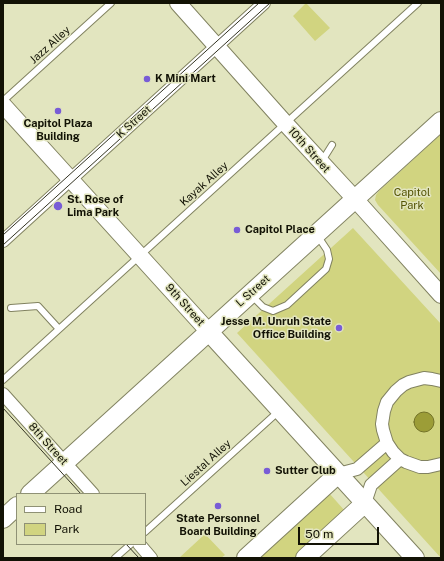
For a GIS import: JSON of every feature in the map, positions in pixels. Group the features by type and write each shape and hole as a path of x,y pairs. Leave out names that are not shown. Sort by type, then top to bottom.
{"main road":[{"name":"L Street","path":"31,493 441,121"},
{"name":"9th Street","path":"209,332 415,558"},
{"path":"246,558 338,474"},
{"path":"304,558 365,503"},
{"path":"3,519 16,507"}],"street":[{"name":"10th Street","path":"178,3 441,295"},
{"name":"K Street","path":"3,241 264,3"},
{"name":"9th Street","path":"3,105 209,332"},
{"path":"441,381 424,378 403,385 387,402 382,417 383,430 387,443 400,459 410,464 428,467 441,464"},
{"name":"8th Street","path":"3,394 92,493"},
{"path":"338,474 357,469 387,443"},
{"path":"365,503 371,485 400,459"},
{"path":"139,545 151,558"}],"lane":[{"name":"Jazz Alley","path":"3,101 111,3"},
{"name":"Kayak Alley","path":"3,380 418,3"},
{"path":"321,163 332,145"},
{"path":"250,294 263,307 273,311 287,305 326,269 329,259 327,250 317,234"},
{"path":"11,308 38,306 59,329"},
{"name":"Liestal Alley","path":"146,531 280,410"},
{"path":"115,558 130,545"}],"green space":[{"path":"306,3 330,28 315,41 293,16"},
{"name":"Capitol Park","path":"441,134 441,274 375,200 379,191"},
{"path":"353,228 441,324 441,558 237,333"},
{"path":"329,493 345,511 294,558 257,558"},
{"path":"205,534 225,555 221,558 179,558"}],"shaded area":[{"path":"424,412 431,415 434,422 431,429 424,432 417,429 414,422 417,415"}],"tram line":[{"path":"3,235 259,3"},
{"path":"3,245 270,3"},
{"path":"3,408 80,493"},
{"path":"127,545 139,558"}],"place":[{"name":"K Mini Mart","path":"147,79"},
{"name":"Capitol Plaza Building","path":"58,111"},
{"name":"St. Rose of Lima Park","path":"58,206"},
{"name":"Capitol Place","path":"237,230"},
{"name":"Jesse M. Unruh State Office Building","path":"339,328"},
{"name":"Sutter Club","path":"267,471"},
{"name":"State Personnel Board Building","path":"218,506"}]}
